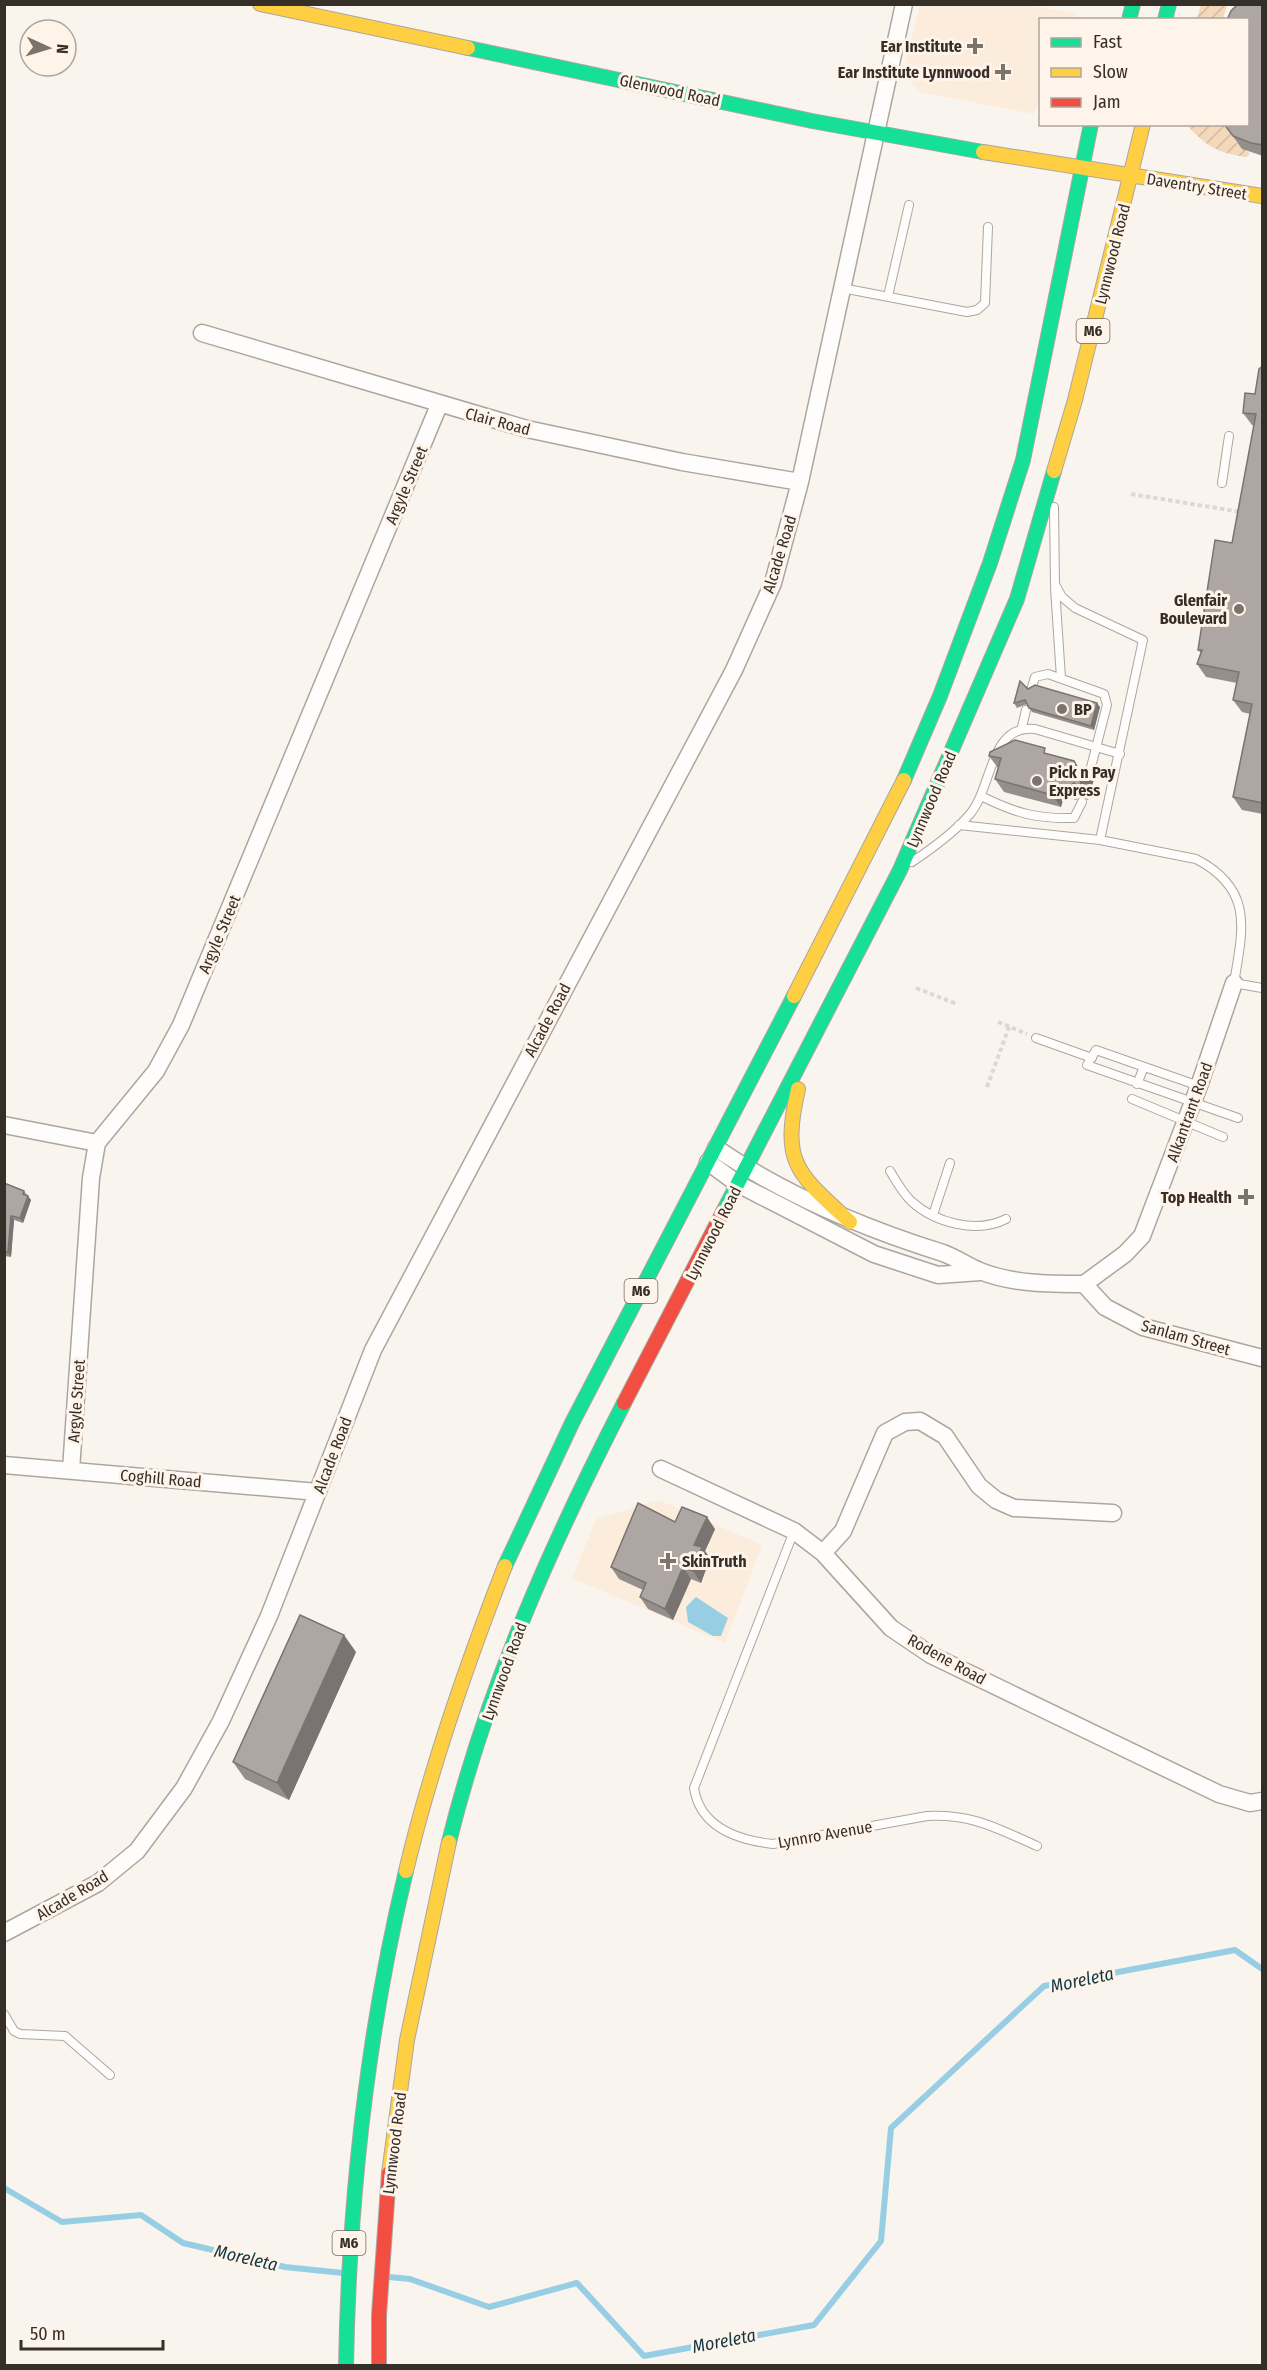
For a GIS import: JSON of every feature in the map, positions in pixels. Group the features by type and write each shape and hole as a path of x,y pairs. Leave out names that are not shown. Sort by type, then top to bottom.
{"main road":[{"name":"Glenwood Road","path":"260,4 812,121 1082,168"},
{"name":"Lynnwood Road","path":"346,2366 348,2262 364,2089 399,1899 424,1794 459,1684 509,1556 572,1423 892,808 944,685 990,563 1023,460 1091,126"},
{"path":"1082,168 1096,154 1104,126"},
{"name":"Lynnwood Road","path":"379,2366 379,2315 390,2165 407,2040 433,1908 458,1806 496,1690 543,1568 615,1420 900,870 1017,599 1052,486 1143,126"},
{"name":"Daventry Street","path":"1082,168 1263,196"},
{"path":"808,1050 792,1110 788,1140 792,1156 806,1181 850,1222"}],"street":[{"name":"Alcade Road","path":"4,1933 98,1883 137,1851 184,1788 221,1721 269,1616 373,1350 734,670 773,583 800,482 904,4"},
{"name":"Clair Road","path":"202,333 439,405 597,445 800,482"},
{"name":"Argyle Street","path":"71,1470 91,1178 96,1143 156,1071 181,1025 439,405"},
{"name":"Alkantrant Road","path":"1084,1284 1125,1254 1142,1236 1199,1086 1234,983"},
{"path":"4,1125 96,1143"},
{"path":"712,1155 742,1176 874,1254 938,1275 980,1272 1025,1282 1084,1284"},
{"path":"742,1176 850,1222 956,1258 980,1272"},
{"name":"Sanlam Street","path":"1084,1284 1105,1307 1143,1327 1263,1358"},
{"path":"823,1553 843,1531 885,1433 905,1422 920,1421 945,1436 979,1486 996,1500 1014,1508 1113,1513"},
{"name":"Coghill Road","path":"4,1465 318,1492"},
{"name":"Rodene Road","path":"661,1469 794,1531 823,1553 891,1628 931,1654 1219,1794 1250,1803 1263,1801"}],"lane":[{"path":"888,296 909,205"},
{"path":"842,288 967,312 977,310 985,303 988,227"},
{"path":"1222,483 1229,436"},
{"path":"1052,486 1061,678"},
{"path":"1055,584 1062,597 1076,608 1143,640 1100,840"},
{"path":"1032,687 1035,677 1041,673 1104,694 1107,705 1089,775"},
{"path":"1022,727 1026,710"},
{"path":"900,870 940,842 971,813 981,796 993,759 1012,731 1022,727 1120,754"},
{"path":"981,796 1013,812 1047,819 1074,818 1082,802"},
{"path":"959,825 1100,840 1196,860 1210,866 1230,885 1238,897 1243,922 1234,983 1263,988"},
{"path":"1036,1038 1092,1058 1144,1067 1199,1086"},
{"path":"1092,1058 1137,1084 1238,1118"},
{"path":"1137,1084 1144,1067"},
{"path":"1132,1099 1223,1137"},
{"path":"933,1215 950,1163"},
{"path":"890,1171 912,1202 933,1215 977,1227 994,1226 1006,1219"},
{"name":"Lynnro Avenue","path":"794,1531 694,1788 701,1812 721,1829 748,1841 773,1844 927,1816 946,1815 972,1818 1037,1846"},
{"path":"4,2014 14,2031 20,2034 65,2036 110,2075"}],"path":[{"path":"1131,494 1251,514"},
{"path":"916,988 957,1004"},
{"path":"998,1022 1036,1038"},
{"path":"987,1087 1009,1027"}],"shaded area":[{"path":"1201,4 1227,5 1223,18 1197,18"},
{"name":"Ear Institute","path":"920,5 1026,5 1076,14 1074,18 1039,18 1039,101 1034,114 920,92 903,73"},
{"path":"1188,126 1229,126 1236,142 1250,154 1246,157 1220,151 1200,138"},
{"name":"SkinTruth","path":"659,1500 762,1545 725,1643 572,1578 596,1519"}],"water":[{"path":"696,1597 728,1618 721,1636 713,1636 688,1622 686,1607"}],"building":[{"path":"1238,4 1263,4 1263,145 1233,136 1226,126 1249,126 1249,18 1228,18"},
{"name":"Glenfair Boulevard","path":"1263,366 1263,803 1233,797 1252,704 1233,700 1239,672 1197,664 1202,650 1198,650 1215,540 1232,543 1256,414 1243,413 1245,393 1255,394 1259,369"},
{"path":"1020,681 1028,689 1035,685 1097,703 1091,726 1029,708 1025,700 1014,703"},
{"path":"1015,740 1045,748 1044,753 1074,761 1078,769 1085,767 1079,788 1074,783 1067,788 1055,784 1052,795 995,779 1001,758 989,756 990,752"},
{"path":"4,1183 24,1191 23,1194 28,1196 20,1218 11,1216 8,1252 4,1252"},
{"path":"638,1503 675,1522 682,1507 707,1517 694,1545 702,1547 693,1571 683,1567 665,1609 640,1597 646,1583 611,1567"},
{"path":"300,1615 344,1635 277,1783 233,1762"}],"waterway":[{"name":"Moreleta","path":"389,2277 410,2279 489,2307 577,2283 644,2356 814,2325 881,2241 891,2128 1044,1986 1235,1950 1262,1969"},
{"name":"Moreleta","path":"4,2188 62,2222 141,2215 183,2243 285,2267 343,2273"}],"traffic: fast":[{"path":"1130,18 1133,4"},
{"path":"1166,18 1169,4"},
{"path":"468,48 812,121 983,152"},
{"path":"904,780 940,696 990,563 1023,460 1091,126"},
{"path":"723,1212 900,870 1017,599 1054,471"},
{"path":"505,1566 572,1423 794,996"},
{"path":"449,1842 464,1785 502,1672 547,1563 624,1403"},
{"path":"346,2366 351,2241 362,2117 381,1993 406,1871"}],"traffic: slow":[{"path":"260,4 468,48"},
{"path":"1054,471 1075,400 1143,126"},
{"path":"983,152 1262,196"},
{"path":"794,996 904,780"},
{"path":"798,1089 792,1135 793,1151 798,1165 817,1191 850,1222"},
{"path":"406,1871 450,1717 505,1566"},
{"path":"389,2173 407,2040 449,1842"}],"traffic: jam":[{"path":"624,1403 723,1212"},
{"path":"379,2366 379,2315 389,2173"}],"place":[{"name":"Ear Institute","path":"975,46"},
{"name":"Ear Institute Lynnwood","path":"1003,72"},
{"name":"Glenfair Boulevard","path":"1239,609"},
{"name":"BP","path":"1062,709"},
{"name":"Pick n Pay Express","path":"1037,781"},
{"name":"Top Health","path":"1246,1197"},
{"name":"SkinTruth","path":"668,1561"}]}
